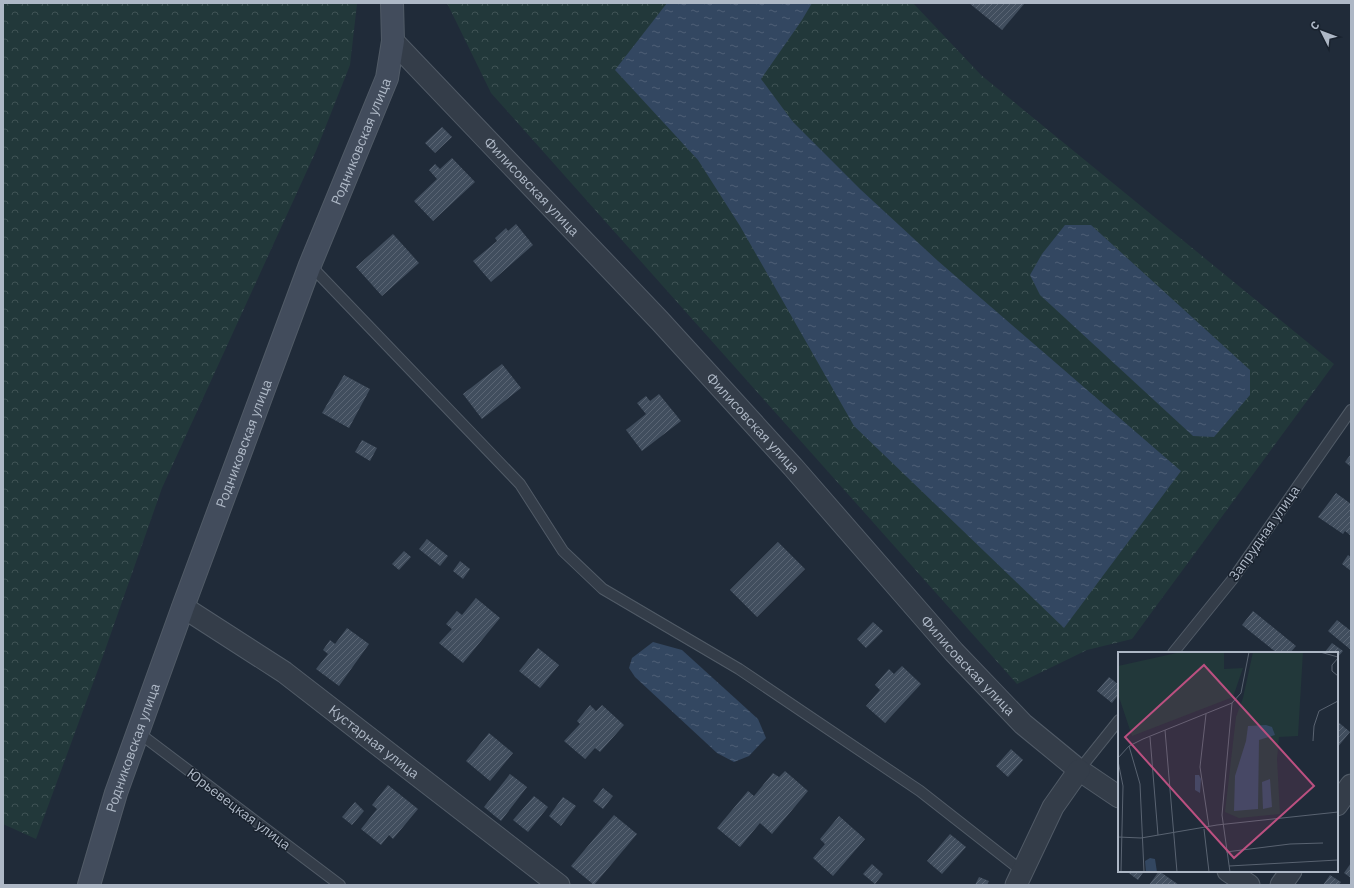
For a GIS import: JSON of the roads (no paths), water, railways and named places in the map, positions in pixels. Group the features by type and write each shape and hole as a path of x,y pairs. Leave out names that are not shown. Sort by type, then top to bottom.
{"main road":[{"name":"Родниковская улица","path":"89,885 116,793 139,733 183,607 310,265 387,78 393,41 392,3"}],"street":[{"name":"Филисовская улица","path":"393,41 660,321 793,466 954,652 1023,724 1079,770 1118,796"},
{"name":"Кустарная улица","path":"183,607 284,672 559,885"},
{"path":"1019,878 1053,807 1079,770"},
{"path":"1338,804 1351,785"},
{"path":"1230,872 1249,885"},
{"path":"1281,885 1290,872"}],"lane":[{"path":"310,265 520,484 563,551 603,589 739,669 920,791 1019,878"},
{"name":"Запрудная улица","path":"1174,652 1232,580 1351,410"},
{"path":"1079,770 1118,721"},
{"name":"Юрьевецкая улица","path":"139,733 340,885"}],"water":[{"path":"667,3 812,3 761,79 793,122 860,189 938,261 1181,471 1064,628 854,426 740,226 698,160 615,70"},
{"path":"1065,225 1091,225 1250,370 1250,395 1214,437 1193,436 1040,295 1030,275 1042,254"},
{"path":"653,642 682,650 758,719 766,738 749,756 734,762 717,753 635,677 629,668 632,658"}]}
